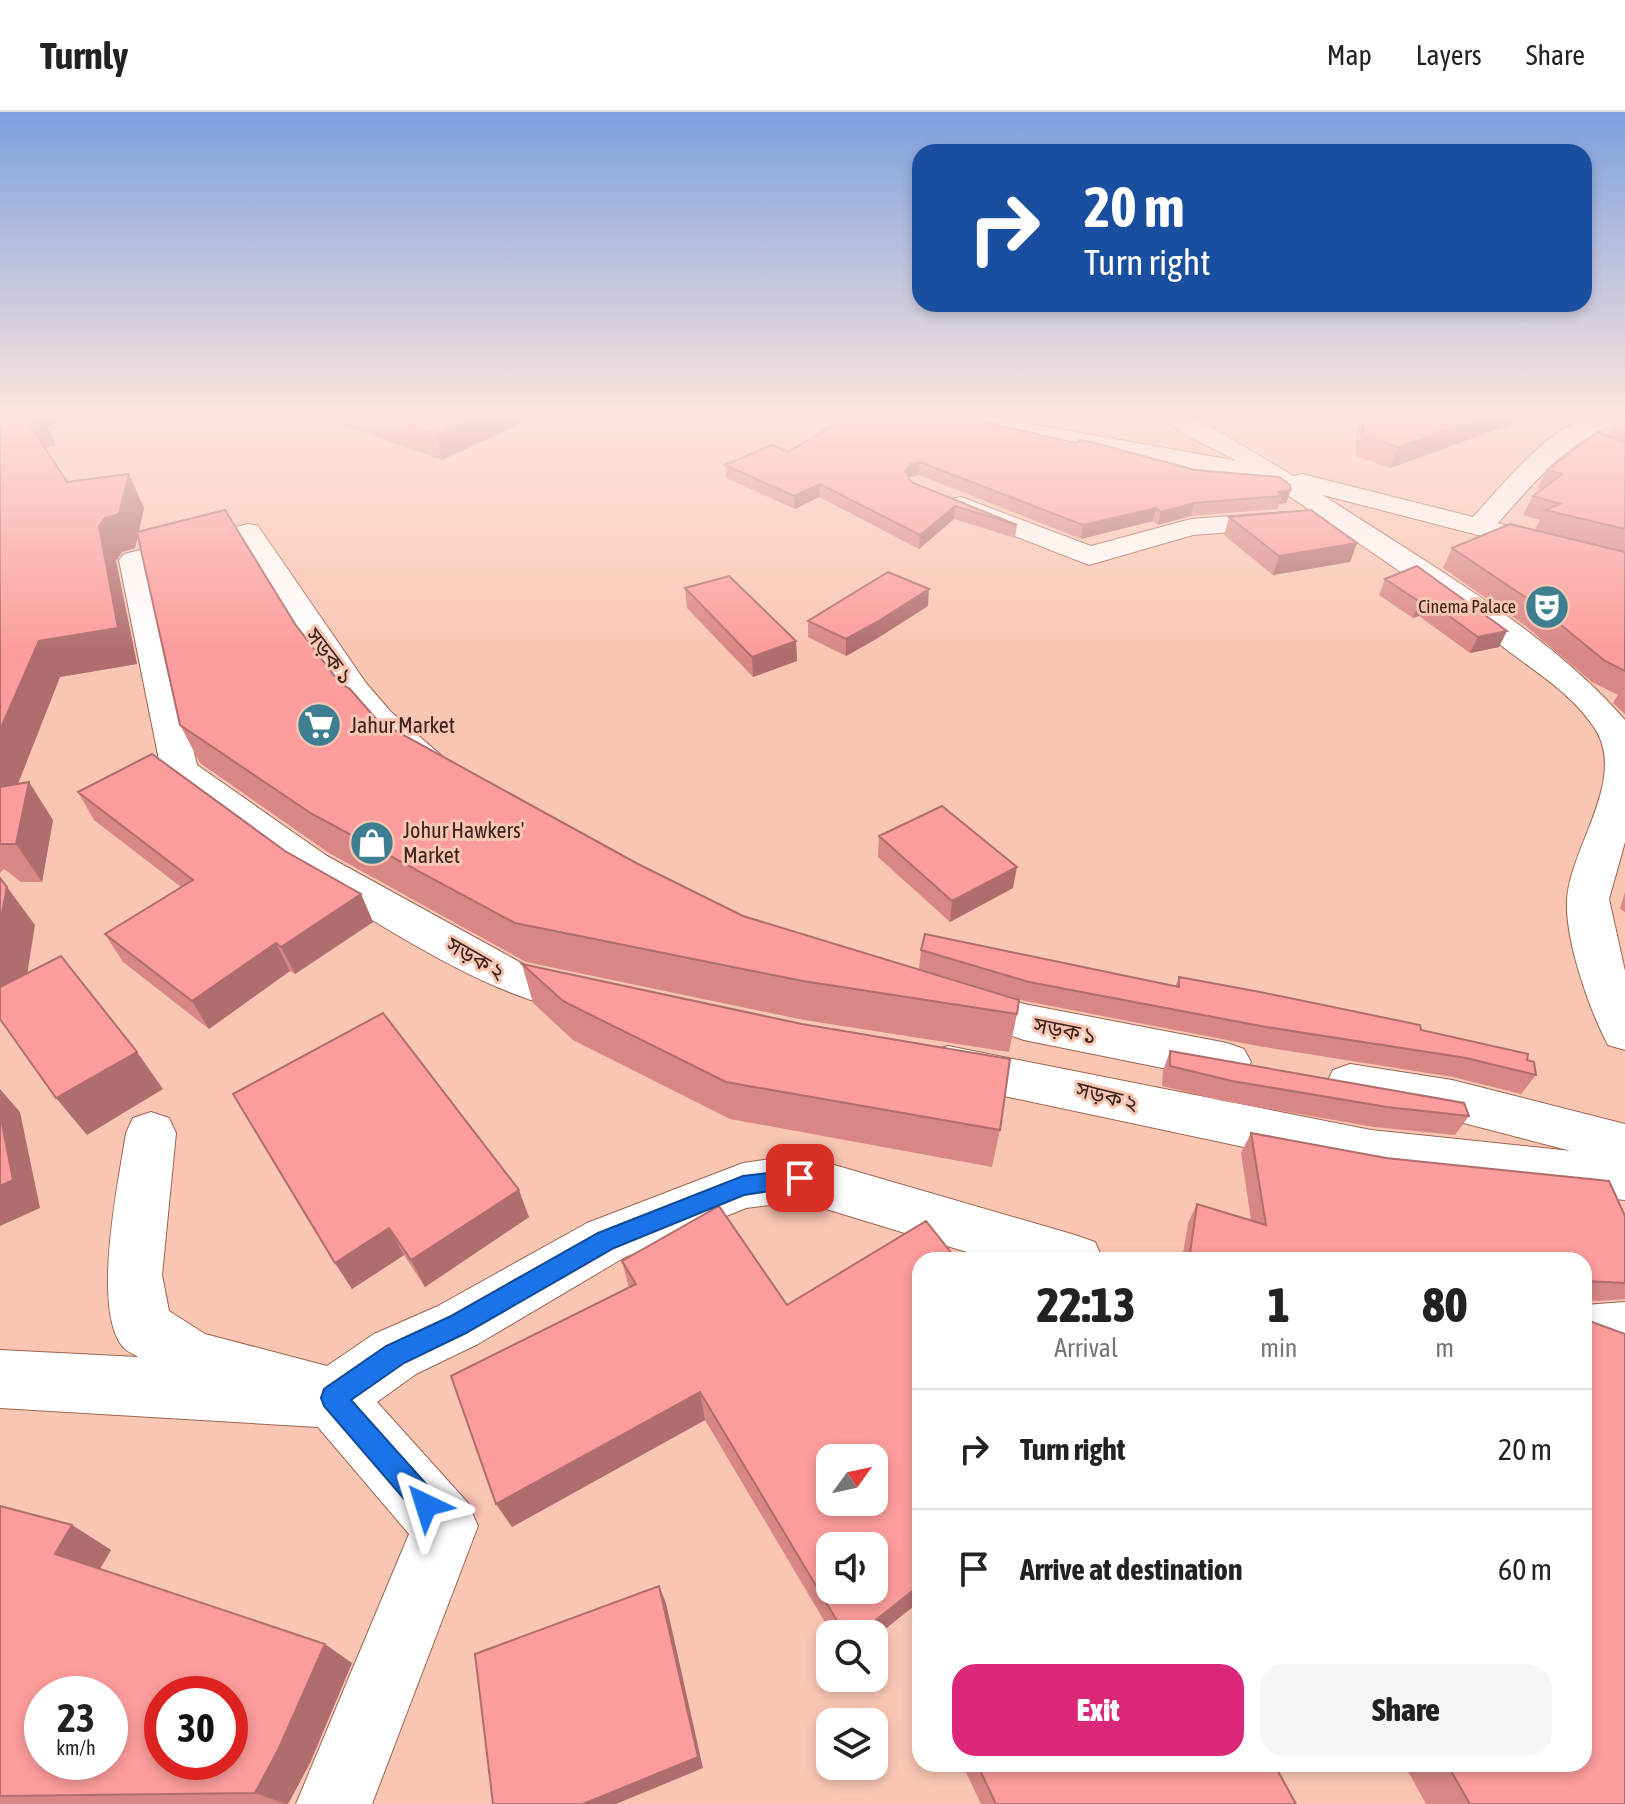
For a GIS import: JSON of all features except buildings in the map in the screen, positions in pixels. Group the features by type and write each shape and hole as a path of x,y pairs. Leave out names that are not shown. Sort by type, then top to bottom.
{"street":[{"path":"939,494 1089,556 1191,527 1333,515"},
{"path":"1301,494 1521,643 1585,697 1612,727 1625,753 1623,783 1588,899 1597,955 1625,1032"},
{"path":"1351,494 1625,564"},
{"path":"1481,525 1510,494"},
{"name":"সড়ক ১","path":"207,543 248,532 324,653 395,737 406,749 459,779"},
{"name":"সড়ক ২","path":"207,543 134,560 180,770 313,866 514,979 620,1002"},
{"path":"1585,697 1625,716"},
{"name":"সড়ক ১","path":"922,990 1024,1022 1272,1071"},
{"name":"সড়ক ২","path":"911,1059 1050,1082 1222,1125 1374,1152 1622,1177"},
{"path":"1317,1078 1452,1100 1608,1139 1622,1177"},
{"path":"151,1133 134,1275 143,1327 189,1357 247,1377 333,1398 445,1526 334,1804"},
{"path":"0,1379 333,1398 395,1354 458,1325 606,1240 743,1186 800,1178 1048,1252"},
{"path":"1592,1332 1625,1330"}],"place":[{"name":"Cinema Palace","path":"1547,607"},
{"name":"Jahur Market","path":"319,725"},
{"name":"Johur Hawkers' Market","path":"372,843"}],"route":[{"path":"426,1505 333,1398 395,1354 458,1325 606,1240 743,1186 800,1178"}]}
